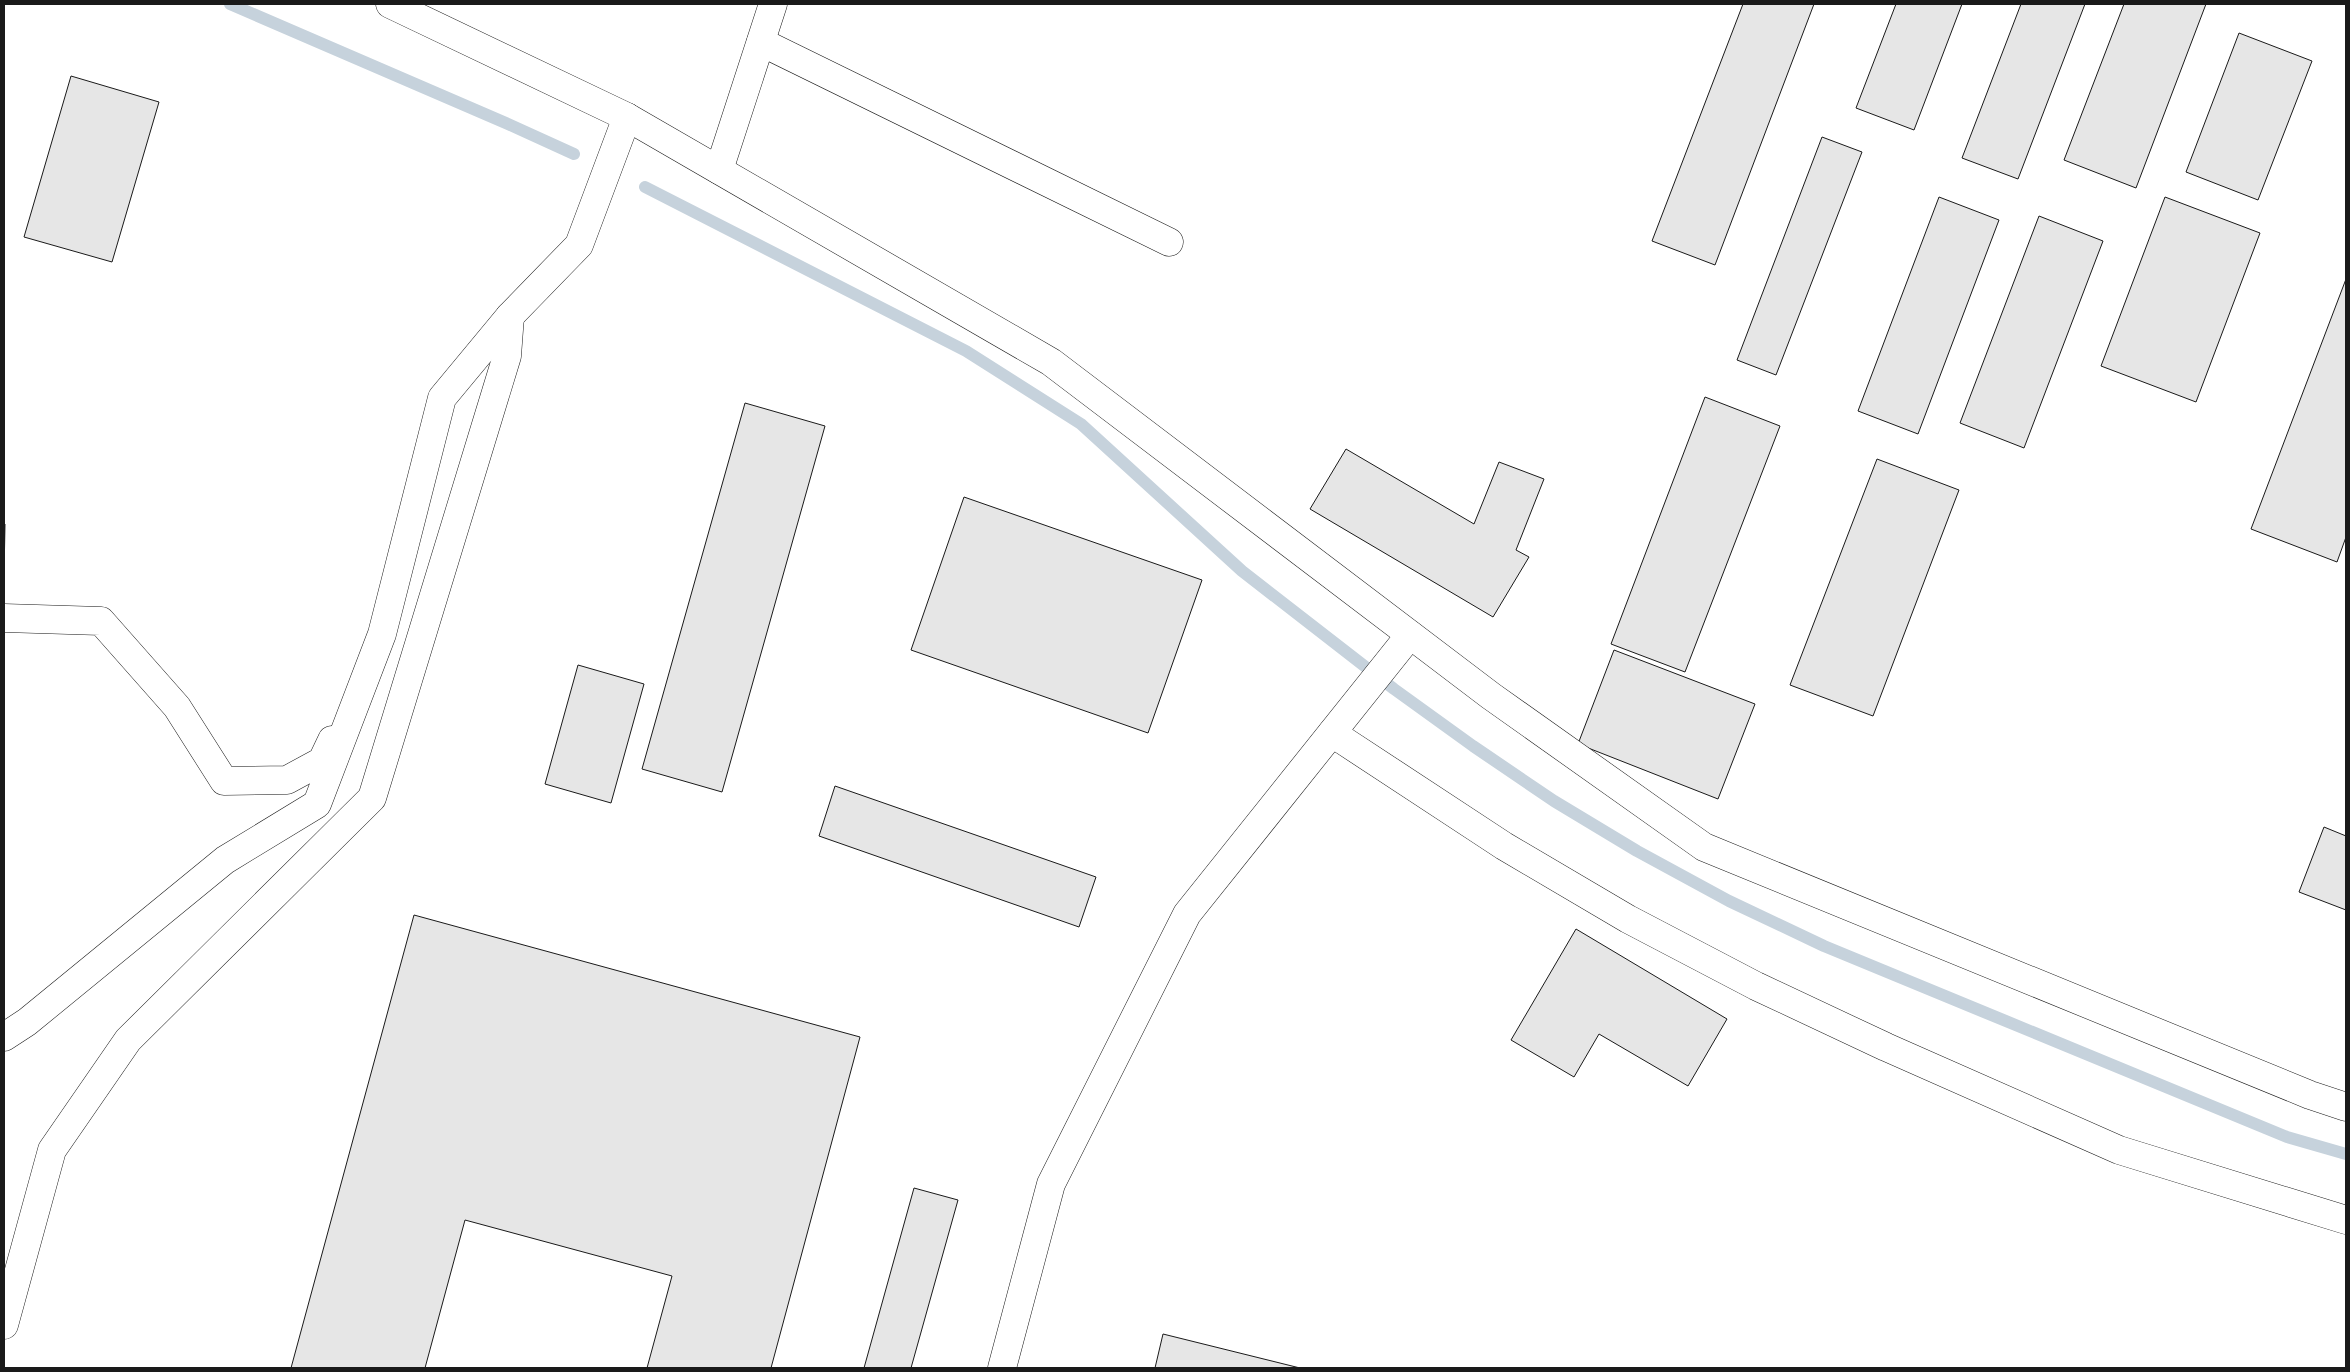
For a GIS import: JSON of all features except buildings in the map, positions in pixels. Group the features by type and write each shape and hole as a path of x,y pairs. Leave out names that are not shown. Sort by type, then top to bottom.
{"street":[{"path":"390,4 627,117 1051,362 1491,696 1704,847 2310,1095 2346,1106"},
{"path":"719,170 773,4"},
{"path":"761,42 1169,242"},
{"path":"4,1037 27,1022 225,860 317,804 382,634 442,398 510,316 579,245 627,117"},
{"path":"4,1325 52,1150 128,1040 372,798 507,356 510,316"},
{"path":"4,618 101,621 177,707 224,781 287,780 322,761 382,634"},
{"path":"1002,1368 1051,1184 1187,914 1410,635"},
{"path":"1332,733 1504,846 1628,919 1756,986 1886,1047 2119,1150 2346,1220"}],"waterway":[{"path":"230,4 574,154"},
{"path":"645,187 966,351 1081,424 1242,571 1394,689 1554,801 1637,851 1729,901 1824,946 2287,1137 2346,1154"}]}
